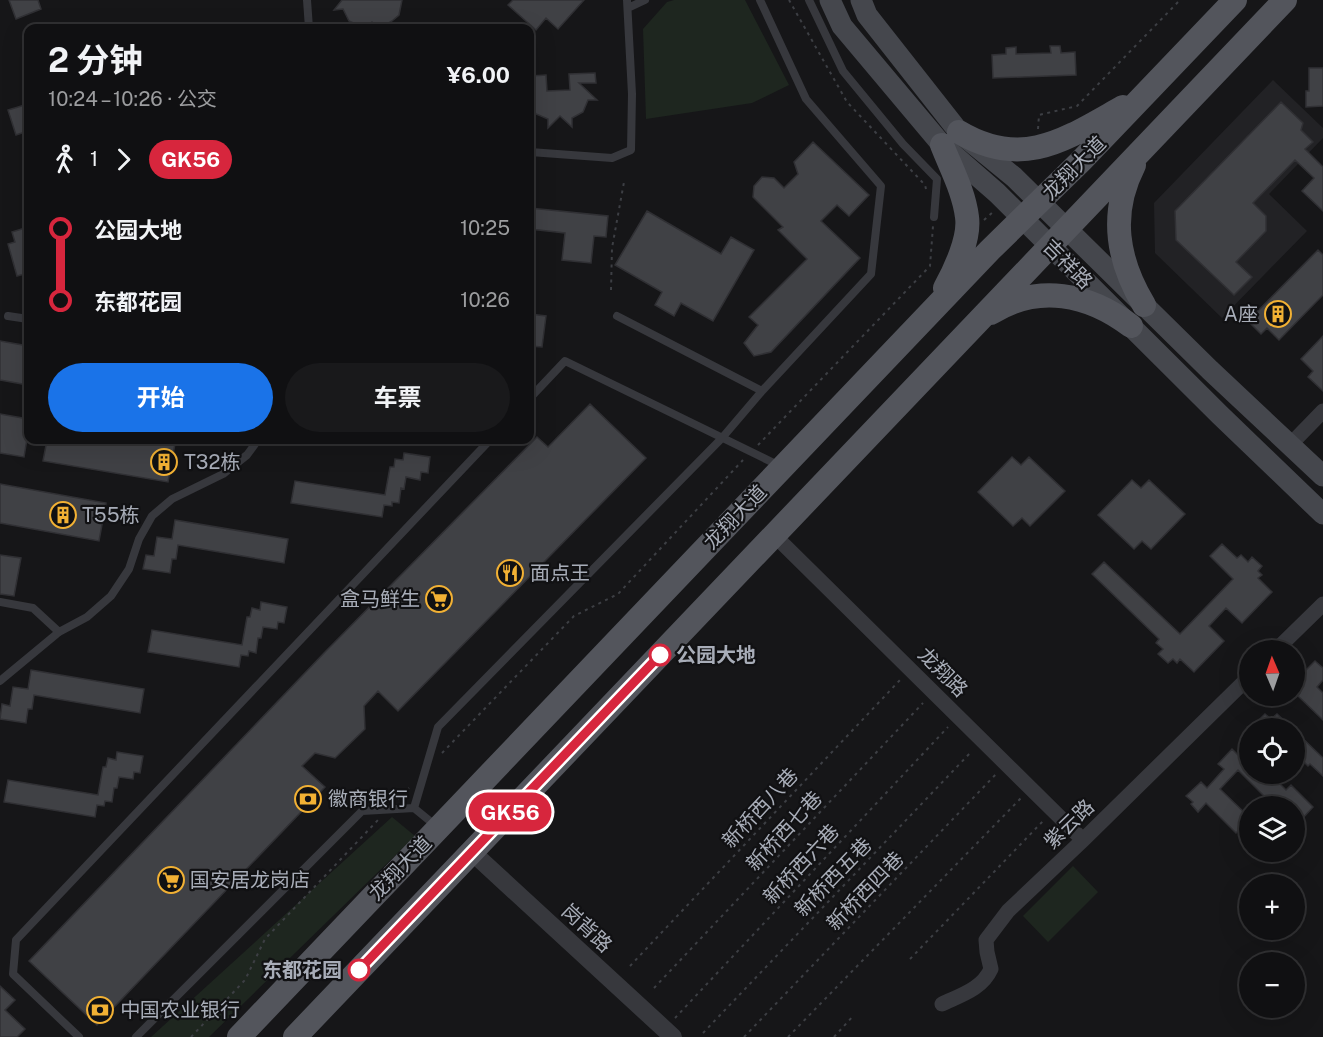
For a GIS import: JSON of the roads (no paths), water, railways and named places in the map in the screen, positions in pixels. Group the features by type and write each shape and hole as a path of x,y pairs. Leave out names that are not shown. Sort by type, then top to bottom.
{"main road":[{"name":"吉祥路","path":"830,0 842,26 951,138 1004,200 1031,210"},
{"name":"吉祥路","path":"861,0 867,15 951,138 1014,177 1031,210 1058,237 1131,326 1323,514"},
{"name":"龙翔大道","path":"238,1037 934,309 1146,94 1235,0"},
{"name":"龙翔大道","path":"295,1037 1286,0"},
{"path":"934,309 952,275 962,249 968,219 951,138 971,139 996,148 1010,150 1036,149 1064,140 1146,94"},
{"path":"1144,305 1131,284 1123,261 1119,238 1119,213 1124,190 1145,147"},
{"name":"吉祥路","path":"1058,237 1144,305 1323,476"},
{"path":"962,338 977,323 1004,306 1034,297 1054,295 1075,297 1095,304 1114,313 1131,326"}],"street":[{"path":"1290,445 1323,411"},
{"name":"龙翔路","path":"774,535 1083,840"},
{"path":"1286,640 1323,604"},
{"name":"紫云路","path":"942,1004 970,991 986,980 991,969 986,940 1008,911 1239,687"},
{"name":"岗背路","path":"472,852 669,1033"}],"lane":[{"path":"307,0 309,24"},
{"path":"534,152 612,158 631,150 632,94 628,4 645,0"},
{"path":"414,808 438,727 722,438 762,391 871,274 881,186 806,99 760,0"},
{"path":"809,0 843,70 903,144 937,179 934,218"},
{"path":"8,316 24,319"},
{"path":"617,316 762,391"},
{"path":"534,389 565,361 783,467"},
{"path":"0,681 59,632 87,617 111,596 129,569 139,539 152,516 172,499 223,474 247,455 255,444"},
{"path":"80,1037 13,974 16,940 486,444"},
{"path":"0,602 33,608 59,632"},
{"path":"136,1037 362,812 414,808 438,828"}],"place":[{"name":"A座","path":"1278,314"},
{"name":"T32栋","path":"164,462"},
{"name":"T55栋","path":"63,515"},
{"name":"面点王","path":"510,573"},
{"name":"盒马鲜生","path":"439,599"},
{"name":"公园大地","path":"660,655"},
{"name":"徽商银行","path":"308,799"},
{"name":"国安居龙岗店","path":"171,880"},
{"name":"东都花园","path":"359,970"},
{"name":"中国农业银行","path":"100,1010"}]}
